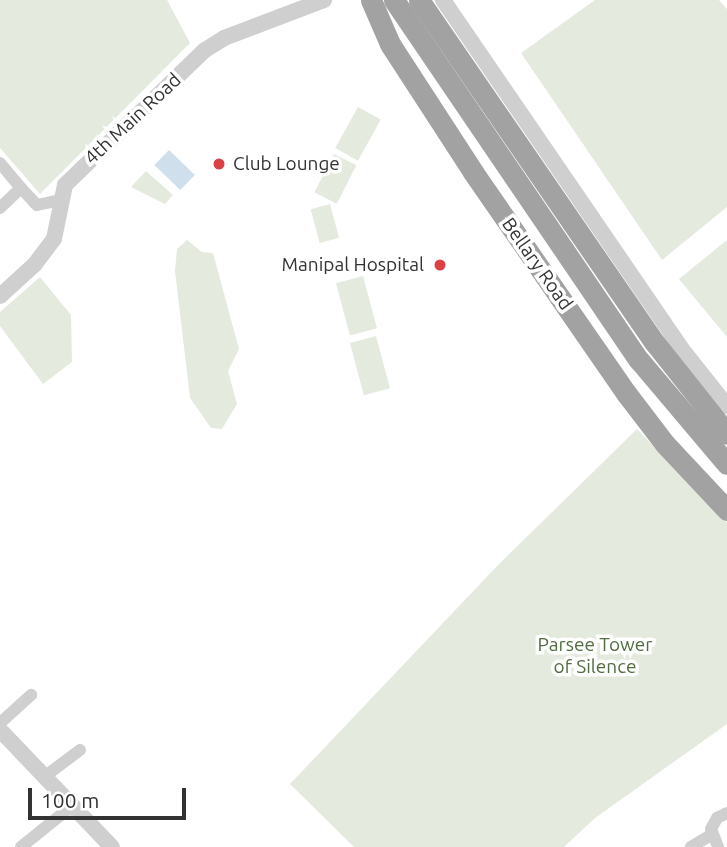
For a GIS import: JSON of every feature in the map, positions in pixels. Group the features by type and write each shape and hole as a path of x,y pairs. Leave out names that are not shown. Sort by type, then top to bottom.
{"highway":[{"name":"Bellary Road","path":"371,0 390,44 466,161 626,393 665,444 727,510"},
{"name":"Bellary Road","path":"394,0 639,360 727,464"},
{"path":"419,0 457,41 655,343 727,433"}],"street":[{"name":"4th Main Road","path":"0,296 35,264 54,239 61,220 61,201 65,185 205,50 324,0"},
{"path":"443,0 457,41 685,353 727,406"},
{"path":"0,163 37,205 61,201"},
{"path":"0,208 21,188"},
{"path":"0,723 31,695"},
{"path":"0,730 112,847"},
{"path":"44,777 80,750"},
{"path":"20,847 72,806"},
{"path":"718,847 711,835 713,823 727,813"},
{"path":"691,847 711,835"}],"green space":[{"path":"0,0 167,0 190,43 40,194 0,148"},
{"path":"595,0 719,0 727,9 727,207 662,260 521,53"},
{"path":"358,107 381,120 358,161 335,148"},
{"path":"334,154 356,165 337,204 314,192"},
{"path":"146,171 173,195 165,204 131,187"},
{"path":"330,204 339,238 320,243 311,209"},
{"path":"187,240 202,252 213,253 239,349 228,371 237,404 222,429 211,428 190,398 175,271 177,249"},
{"path":"727,240 727,337 679,279"},
{"path":"363,276 377,328 350,335 336,283"},
{"path":"40,277 71,315 72,362 43,384 0,326 0,312"},
{"path":"376,336 390,388 364,395 350,343"},
{"name":"Parsee Tower of Silence","path":"637,429 727,523 727,724 595,818 564,847 354,847 290,784 499,564"}],"water":[{"path":"169,150 195,175 180,190 154,165"}],"place":[{"name":"Club Lounge","path":"219,164"},
{"name":"Manipal Hospital","path":"440,265"}]}
